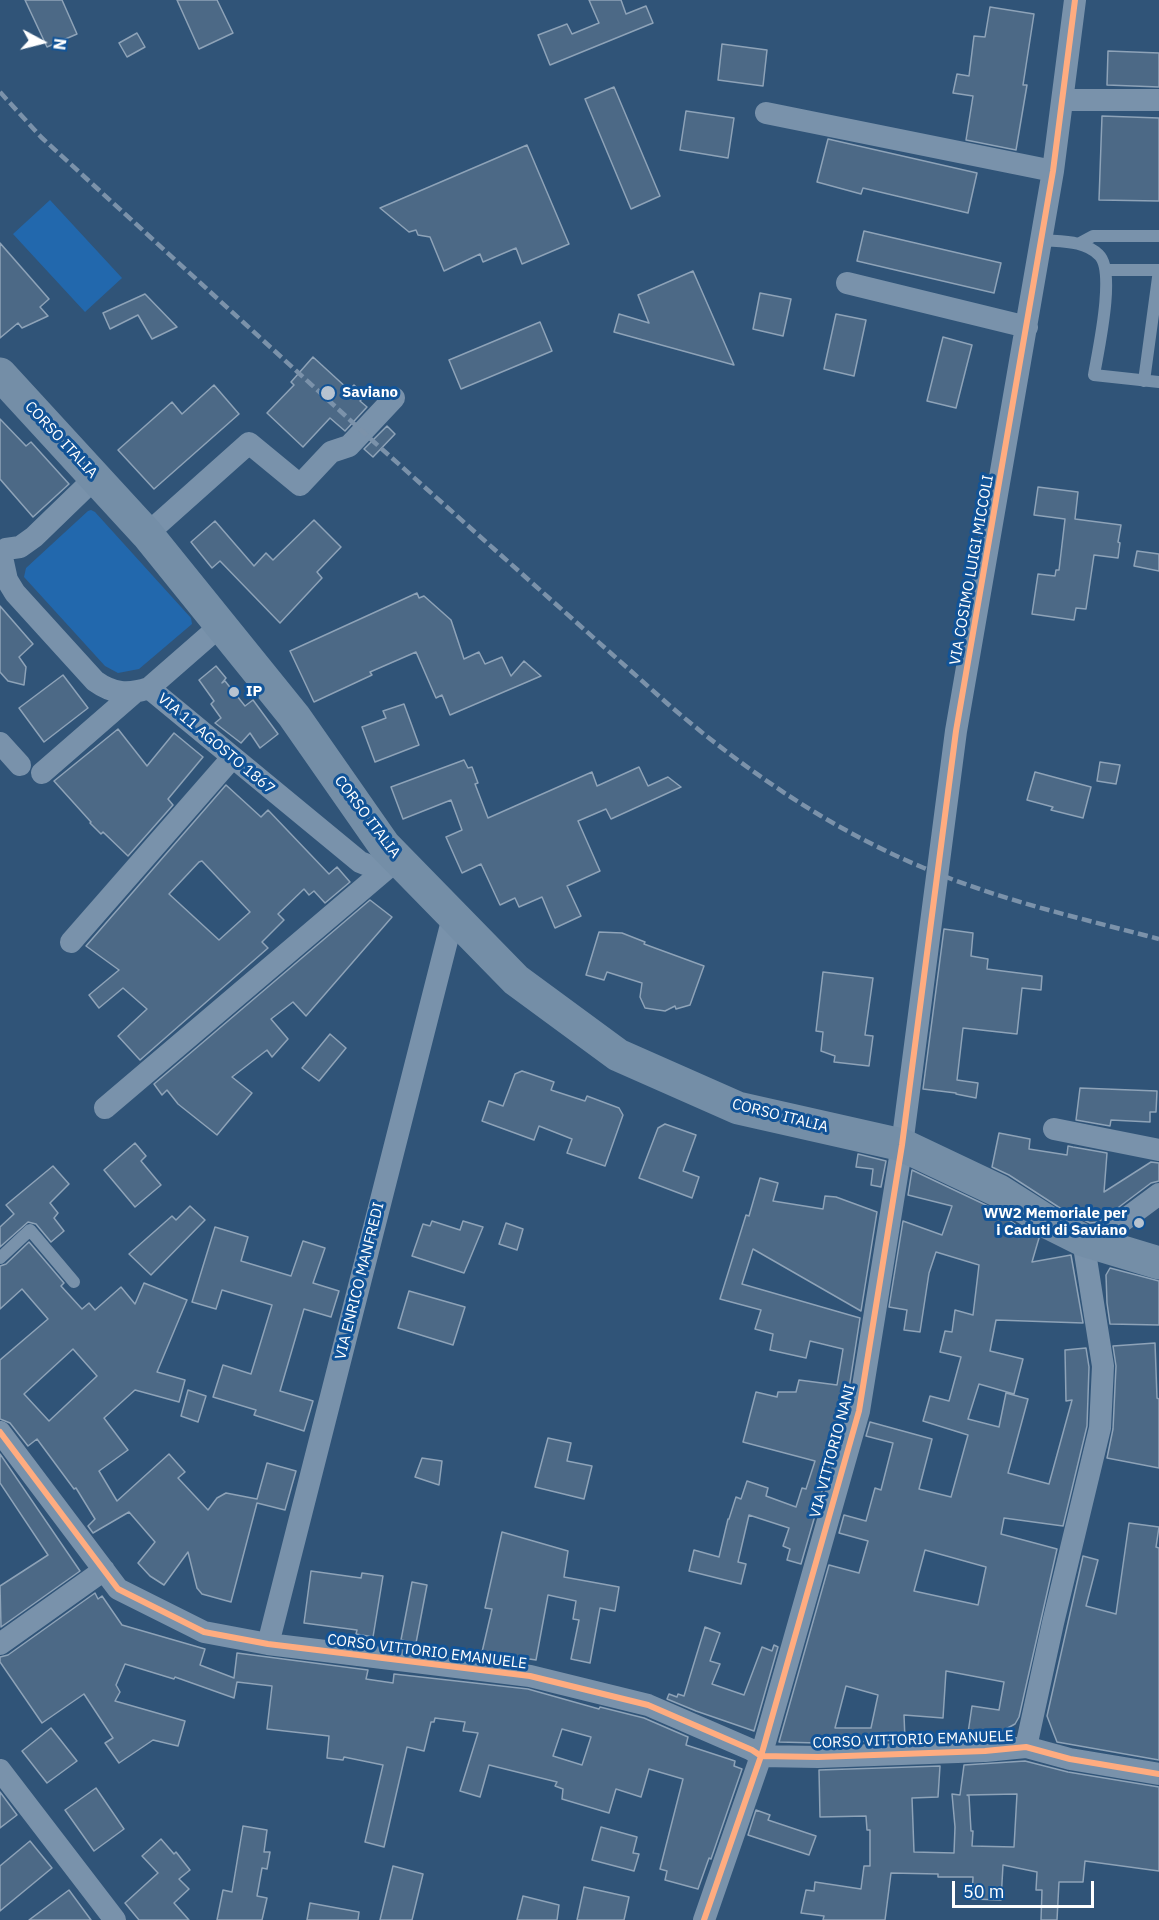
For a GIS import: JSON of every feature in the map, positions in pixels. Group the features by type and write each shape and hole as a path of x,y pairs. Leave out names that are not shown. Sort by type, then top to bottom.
{"main road":[{"name":"CORSO ITALIA","path":"0,374 147,534 294,716 391,852 516,980 618,1055 738,1108 902,1145 999,1191 1051,1224 1088,1242 1159,1263"}],"street":[{"name":"VIA COSIMO LUIGI MICCOLI","path":"902,1145 956,731 1053,171 1075,0"},
{"path":"1063,100 1159,100"},
{"path":"766,113 1053,171"},
{"path":"847,283 1027,327"},
{"path":"147,534 249,443 300,485 331,452 349,446 394,398"},
{"path":"96,477 34,537 20,547 2,551 7,580 15,593 87,673 105,688 123,694 141,691"},
{"path":"42,773 220,626"},
{"name":"VIA 11 AGOSTO 1867","path":"141,691 232,758 360,862 375,868 384,862 386,855 391,852"},
{"path":"0,743 20,765"},
{"path":"71,942 232,758"},
{"path":"105,1108 391,852"},
{"name":"VIA ENRICO MANFREDI","path":"268,1644 453,917"},
{"path":"1054,1130 1159,1150"},
{"name":"VIA VITTORIO NANI","path":"704,1920 761,1756 859,1411 902,1145"},
{"path":"1026,1747 1100,1428 1103,1366 1088,1242 1159,1194"},
{"path":"0,1432 104,1570 0,1644"},
{"name":"CORSO VITTORIO EMANUELE","path":"104,1570 118,1588 204,1632 268,1644 530,1676 648,1705 761,1756 818,1757 985,1751 1026,1747 1070,1759 1159,1774"},
{"path":"0,1770 115,1920"}],"lane":[{"path":"1080,243 1093,236 1159,236"},
{"path":"1041,240 1080,243 1099,254 1104,261 1106,292 1094,375 1159,382"},
{"path":"1106,270 1159,270 1144,381"},
{"path":"0,1258 30,1230 74,1282"}],"shaded area":[{"path":"50,200 122,278 85,312 13,234"},
{"path":"91,510 191,618 192,624 139,669 118,673 105,666 24,577 26,568"}],"building":[{"path":"25,0 62,0 77,34 47,47"},
{"path":"177,0 217,0 233,33 199,49"},
{"path":"589,0 621,0 626,14 646,6 653,23 550,65 538,35 567,24 572,34 599,23"},
{"path":"990,7 1034,14 1023,85 1027,85 1016,150 966,140 973,96 953,93 957,74 969,76 974,36 985,37"},
{"path":"137,33 145,47 127,57 119,43"},
{"path":"722,44 767,50 763,86 718,80"},
{"path":"1108,51 1159,53 1159,87 1107,85"},
{"path":"614,87 660,196 631,209 585,99"},
{"path":"686,111 734,118 728,158 680,150"},
{"path":"1102,116 1159,118 1159,201 1099,200"},
{"path":"828,139 977,173 968,213 863,188 861,194 817,182"},
{"path":"527,145 569,244 522,264 516,248 483,262 480,254 444,271 430,237 418,235 416,230 409,232 380,208"},
{"path":"864,231 1001,263 994,293 857,261"},
{"path":"0,243 49,299 40,307 48,316 22,328 18,323 0,338"},
{"path":"693,271 734,365 614,332 619,314 649,323 638,295"},
{"path":"760,293 791,299 783,336 753,329"},
{"path":"145,294 177,327 152,339 138,315 110,329 103,313"},
{"path":"836,314 866,320 854,376 824,369"},
{"path":"540,322 552,351 461,389 449,360"},
{"path":"943,337 972,345 956,408 927,401"},
{"path":"313,357 349,390 354,385 365,395 360,401 367,407 345,431 330,418 303,447 267,413 294,385 291,382"},
{"path":"214,385 239,414 154,489 118,450 172,402 182,414"},
{"path":"0,419 26,446 31,442 69,484 33,517 0,479"},
{"path":"387,426 395,434 373,457 364,449"},
{"path":"1038,487 1078,492 1075,519 1121,525 1118,558 1094,555 1086,609 1076,608 1074,620 1032,614 1038,574 1055,576 1056,570 1059,570 1065,519 1034,515"},
{"path":"314,520 341,547 317,572 322,578 280,623 220,561 212,568 191,542 215,521 254,566 266,553 273,560"},
{"path":"1137,551 1159,554 1159,571 1134,566"},
{"path":"417,593 419,598 424,596 451,620 464,659 479,652 485,664 502,657 511,676 524,661 541,676 450,715 442,695 436,698 416,652 370,672 372,675 314,702 290,651"},
{"path":"0,606 33,644 19,657 26,667 24,685 8,681 0,672"},
{"path":"216,666 226,678 222,683 225,681 245,706 253,700 278,734 260,748 250,733 241,743 215,723 221,718 211,704 214,701 199,680"},
{"path":"63,675 88,708 44,742 19,708"},
{"path":"404,704 419,745 375,762 362,727 386,718 383,711"},
{"path":"118,729 147,766 174,733 203,757 168,799 173,805 128,856 90,823 54,781"},
{"path":"464,760 468,768 472,767 478,783 475,784 488,818 592,772 597,786 639,767 648,786 668,777 681,787 611,819 606,809 578,821 600,871 567,886 581,916 555,928 542,897 519,907 515,898 500,905 481,864 462,873 446,837 462,830 451,800 403,819 391,787"},
{"path":"1100,762 1120,765 1116,784 1097,781"},
{"path":"1035,772 1091,787 1083,818 1051,810 1053,807 1027,800"},
{"path":"226,785 261,817 268,810 329,874 337,867 350,882 325,903 314,891 309,895 304,889 278,914 284,920 262,942 268,948 140,1060 118,1036 147,1009 123,988 99,1008 89,995 119,970 86,946","holes":["202,861 250,912 219,940 169,894"]},
{"path":"370,900 392,917 306,1016 293,1002 271,1019 288,1039 272,1057 267,1050 232,1077 252,1093 217,1135 178,1104 167,1090 162,1095 154,1084"},
{"path":"944,929 973,933 971,956 988,959 987,969 1042,976 1041,990 1022,988 1017,1034 963,1028 957,1080 978,1083 976,1098 923,1089"},
{"path":"599,932 622,933 645,942 644,944 704,966 690,1005 676,1009 675,1006 665,1011 645,1008 640,997 642,983 607,972 604,980 586,975"},
{"path":"823,972 873,978 865,1035 873,1036 869,1066 834,1062 835,1056 821,1051 823,1032 816,1031"},
{"path":"330,1034 346,1048 319,1081 302,1068"},
{"path":"522,1071 554,1082 551,1090 585,1101 587,1096 619,1108 623,1115 605,1166 567,1153 572,1139 539,1126 534,1140 482,1121 489,1101 503,1106 515,1074"},
{"path":"1080,1088 1157,1091 1156,1112 1150,1112 1150,1122 1111,1120 1110,1126 1076,1120"},
{"path":"665,1124 696,1135 683,1171 699,1177 692,1198 639,1178 658,1128"},
{"path":"999,1133 1030,1139 1029,1149 1067,1155 1068,1146 1107,1153 1104,1192 1151,1162 1159,1163 1159,1181 1151,1183 1099,1222 1090,1223 1060,1208 1009,1175 992,1167"},
{"path":"135,1143 146,1156 141,1161 161,1185 135,1207 104,1170"},
{"path":"858,1154 886,1161 881,1187 871,1185 873,1169 856,1167"},
{"path":"53,1166 69,1184 50,1203 58,1213 54,1218 64,1231 51,1242 36,1224 28,1222 0,1247 0,1227 14,1214 6,1205"},
{"path":"912,1170 990,1207 1015,1226 1039,1238 1032,1262 1071,1255 1083,1323 996,1320 990,1351 1023,1359 1014,1394 979,1384 968,1419 999,1427 1006,1393 1028,1399 1008,1473 1049,1484 1072,1400 1066,1401 1065,1350 1086,1348 1089,1367 1087,1426 1063,1526 1004,1518 1001,1534 1057,1549 1019,1717 1015,1724 993,1736 968,1733 972,1706 999,1710 1004,1682 946,1671 943,1718 904,1715 905,1740 779,1742 829,1565 859,1573 868,1541 839,1533 844,1515 866,1521 875,1488 881,1490 893,1443 866,1436 870,1422 932,1439 919,1489 951,1497 968,1435 923,1421 930,1396 949,1401 961,1357 940,1352 945,1331 952,1332 955,1310 973,1315 979,1265 936,1252 929,1273 920,1332 904,1330 907,1310 889,1307 903,1221 942,1235 952,1206 908,1195","holes":["925,1550 986,1567 978,1605 914,1591","846,1686 878,1695 871,1728 835,1728"]},
{"path":"760,1178 778,1183 773,1201 823,1209 825,1196 836,1197 877,1212 861,1311 753,1249 742,1284 860,1318 846,1408 801,1564 787,1560 790,1549 783,1546 789,1528 749,1515 738,1562 746,1564 741,1584 689,1571 694,1550 719,1557 736,1497 741,1499 747,1481 768,1488 766,1496 796,1507 802,1488 806,1489 815,1461 743,1442 756,1392 777,1397 778,1392 796,1392 799,1380 837,1385 843,1349 810,1341 806,1358 770,1350 773,1334 755,1329 761,1310 720,1299"},
{"path":"190,1206 205,1220 151,1275 129,1254 172,1216 176,1220"},
{"path":"432,1221 460,1230 463,1221 483,1227 464,1273 412,1256 423,1224 430,1226"},
{"path":"506,1223 523,1229 517,1250 499,1244"},
{"path":"215,1227 248,1237 241,1261 291,1276 303,1241 325,1248 313,1283 339,1291 331,1317 304,1309 280,1391 313,1401 304,1431 254,1415 256,1410 213,1397 223,1365 251,1374 272,1305 222,1290 216,1309 192,1302"},
{"path":"29,1242 64,1283 61,1286 82,1309 89,1303 95,1310 121,1287 135,1304 144,1283 187,1300 157,1372 185,1380 179,1402 135,1390 104,1418 128,1450 99,1471 117,1501 169,1454 185,1472 178,1478 208,1510 217,1498 226,1493 257,1499 267,1463 296,1471 285,1510 257,1503 231,1602 202,1594 197,1588 188,1552 164,1585 150,1576 138,1563 155,1542 129,1512 93,1533 88,1526 95,1519 76,1488 74,1489 37,1439 28,1446 10,1423 0,1419 0,1360 48,1319 22,1289 0,1309 0,1266 6,1264","holes":["73,1349 97,1376 49,1421 24,1394"]},
{"path":"1110,1268 1159,1281 1159,1325 1110,1324 1106,1275"},
{"path":"409,1291 465,1307 453,1345 398,1328"},
{"path":"1155,1343 1157,1398 1159,1399 1159,1468 1107,1458 1113,1429 1116,1366 1113,1346"},
{"path":"188,1390 206,1396 198,1422 181,1416"},
{"path":"548,1438 571,1443 567,1461 592,1466 584,1499 535,1487"},
{"path":"0,1454 80,1571 1,1627 0,1586 48,1555 0,1483"},
{"path":"422,1458 442,1461 439,1485 415,1477"},
{"path":"1129,1523 1159,1527 1156,1547 1159,1548 1159,1760 1057,1742 1047,1716 1083,1556 1098,1560 1086,1606 1116,1614"},
{"path":"502,1532 568,1551 564,1577 619,1587 615,1611 600,1608 590,1663 571,1659 579,1620 573,1619 576,1601 548,1595 536,1660 482,1652 492,1609 485,1608"},
{"path":"311,1571 361,1578 362,1573 383,1576 373,1637 356,1634 357,1630 304,1623"},
{"path":"412,1582 427,1585 416,1643 401,1640"},
{"path":"95,1593 98,1599 102,1596 122,1625 205,1649 200,1665 234,1678 237,1653 368,1670 366,1679 393,1683 394,1674 528,1689 599,1709 600,1707 644,1718 688,1737 686,1745 735,1761 734,1766 742,1769 711,1859 709,1858 698,1889 665,1880 667,1871 660,1869 683,1779 649,1769 641,1797 616,1789 609,1813 562,1799 563,1789 555,1786 557,1782 489,1765 480,1797 460,1791 478,1733 463,1731 465,1722 435,1718 434,1722 431,1722 424,1751 407,1747 384,1847 365,1842 383,1765 344,1757 343,1760 327,1758 329,1736 267,1729 272,1686 237,1682 234,1698 175,1677 174,1679 125,1664 116,1685 120,1692 115,1701 185,1721 178,1746 153,1740 119,1763 105,1743 113,1738 84,1694 42,1723 0,1662 0,1657 8,1655","holes":["562,1729 591,1737 582,1765 553,1756"]},
{"path":"705,1627 720,1633 710,1661 720,1664 712,1684 744,1695 762,1647 772,1651 774,1645 778,1647 754,1731 667,1699 669,1694 677,1697 678,1694 684,1696"},
{"path":"51,1728 77,1761 47,1783 22,1751"},
{"path":"1025,1761 1068,1772 1159,1787 1159,1871 1085,1861 1083,1882 1059,1882 1057,1920 1041,1920 1042,1890 1036,1890 1037,1872 1003,1865 1001,1900 972,1899 973,1877 891,1873 885,1920 823,1920 824,1916 801,1913 806,1890 814,1891 815,1882 861,1889 864,1866 870,1866 870,1830 867,1830 866,1816 820,1817 819,1770 940,1766 938,1797 912,1798 914,1852 954,1853 955,1827 952,1794 960,1795 964,1765","holes":["1017,1794 1014,1847 972,1846 973,1831 971,1831 969,1796 967,1795"]},
{"path":"96,1788 124,1829 94,1851 65,1810"},
{"path":"0,1792 17,1815 0,1828"},
{"path":"756,1810 770,1815 768,1820 816,1836 809,1855 748,1835"},
{"path":"243,1826 267,1830 264,1852 270,1852 267,1869 262,1868 257,1896 267,1898 262,1920 217,1920 223,1890 232,1892"},
{"path":"601,1827 637,1837 633,1853 639,1854 634,1871 592,1860"},
{"path":"161,1839 174,1854 176,1852 190,1870 179,1879 189,1889 174,1903 189,1920 139,1920 125,1903 158,1873 142,1856"},
{"path":"30,1841 52,1868 0,1911 0,1866"},
{"path":"393,1866 423,1874 412,1920 380,1920"},
{"path":"584,1887 629,1897 624,1920 577,1920"},
{"path":"69,1890 91,1920 29,1920"},
{"path":"523,1896 559,1905 557,1920 517,1920"},
{"path":"310,1903 359,1912 358,1920 307,1920"}],"railway":[{"path":"0,92 41,137 374,442 669,705 728,753 822,817 889,853 981,890 1159,939"}],"cycle path":[{"path":"704,1920 761,1756 859,1411 902,1145 956,731 1053,171 1075,0"},
{"path":"0,1432 118,1589 204,1632 268,1644 530,1676 648,1705 761,1756 818,1757 985,1751 1026,1747 1070,1759 1159,1774"}],"place":[{"name":"Saviano","path":"328,393"},
{"name":"IP","path":"234,692"},
{"name":"WW2 Memoriale per i Caduti di Saviano","path":"1139,1223"}]}
